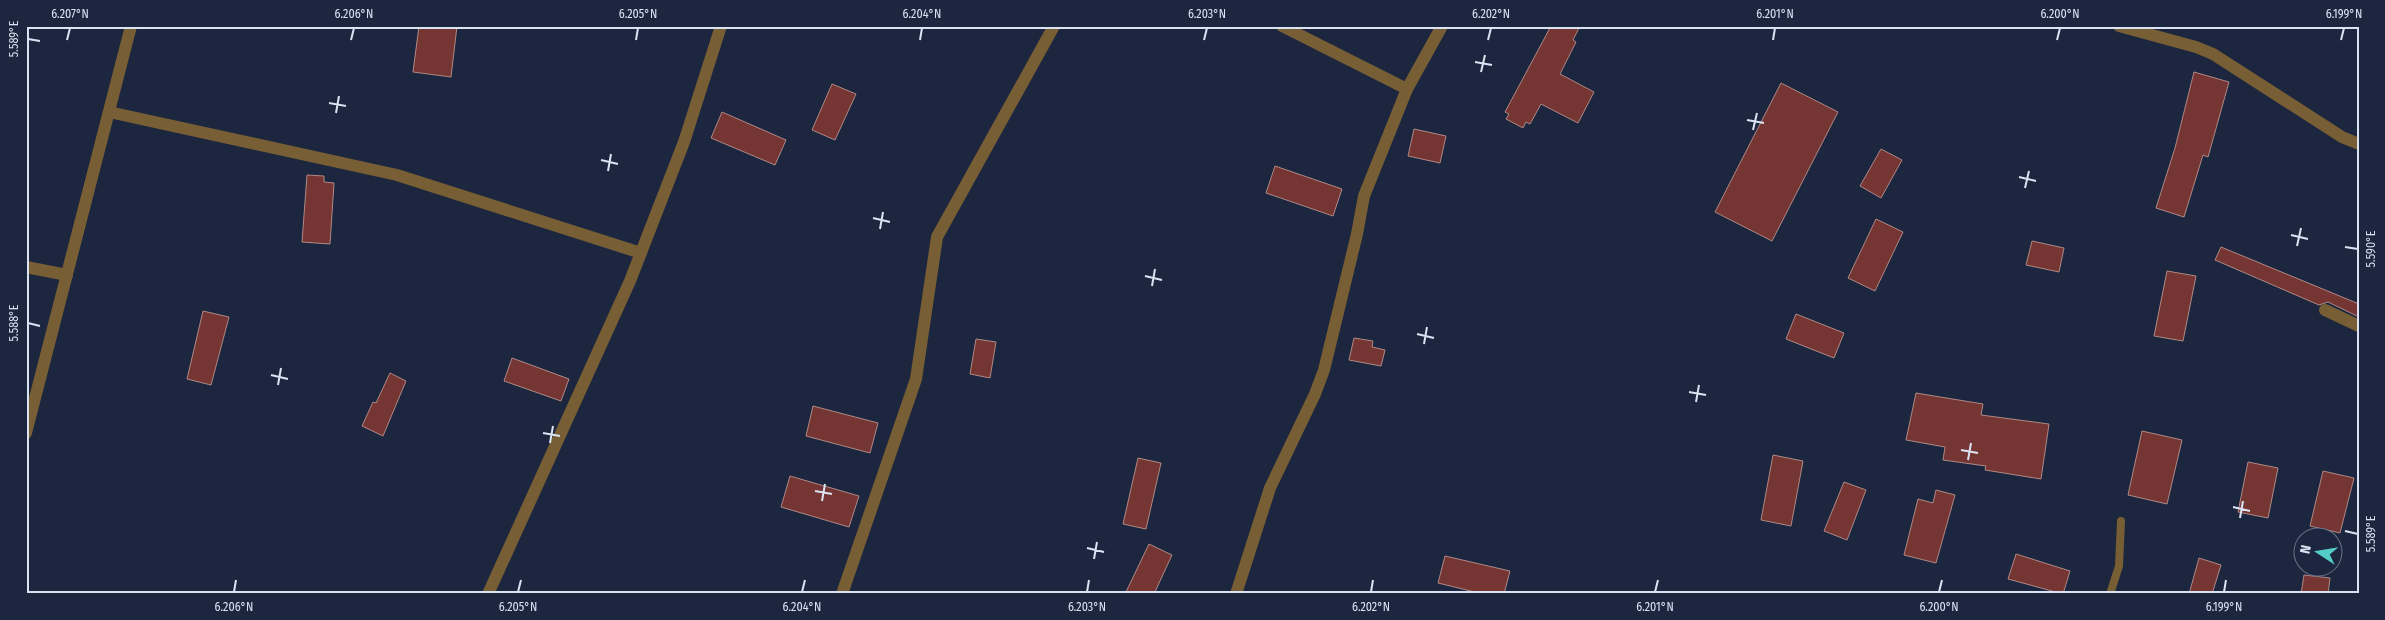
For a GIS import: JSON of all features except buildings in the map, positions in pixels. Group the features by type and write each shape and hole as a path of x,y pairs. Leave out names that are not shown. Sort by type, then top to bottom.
{"street":[{"path":"26,433 131,26"},
{"path":"488,594 630,281 684,142 721,26"},
{"path":"842,594 916,379 937,237 1054,26"},
{"path":"1282,26 1407,89"},
{"path":"1236,594 1270,488 1315,394 1324,370 1357,234 1364,196 1407,89 1442,26"},
{"path":"2119,26 2172,40 2213,54 2342,138 2359,144"},
{"path":"109,112 397,176 641,254"},
{"path":"26,267 67,275"},
{"path":"2325,310 2359,326"}],"lane":[{"path":"2110,594 2119,566 2121,521"}]}
